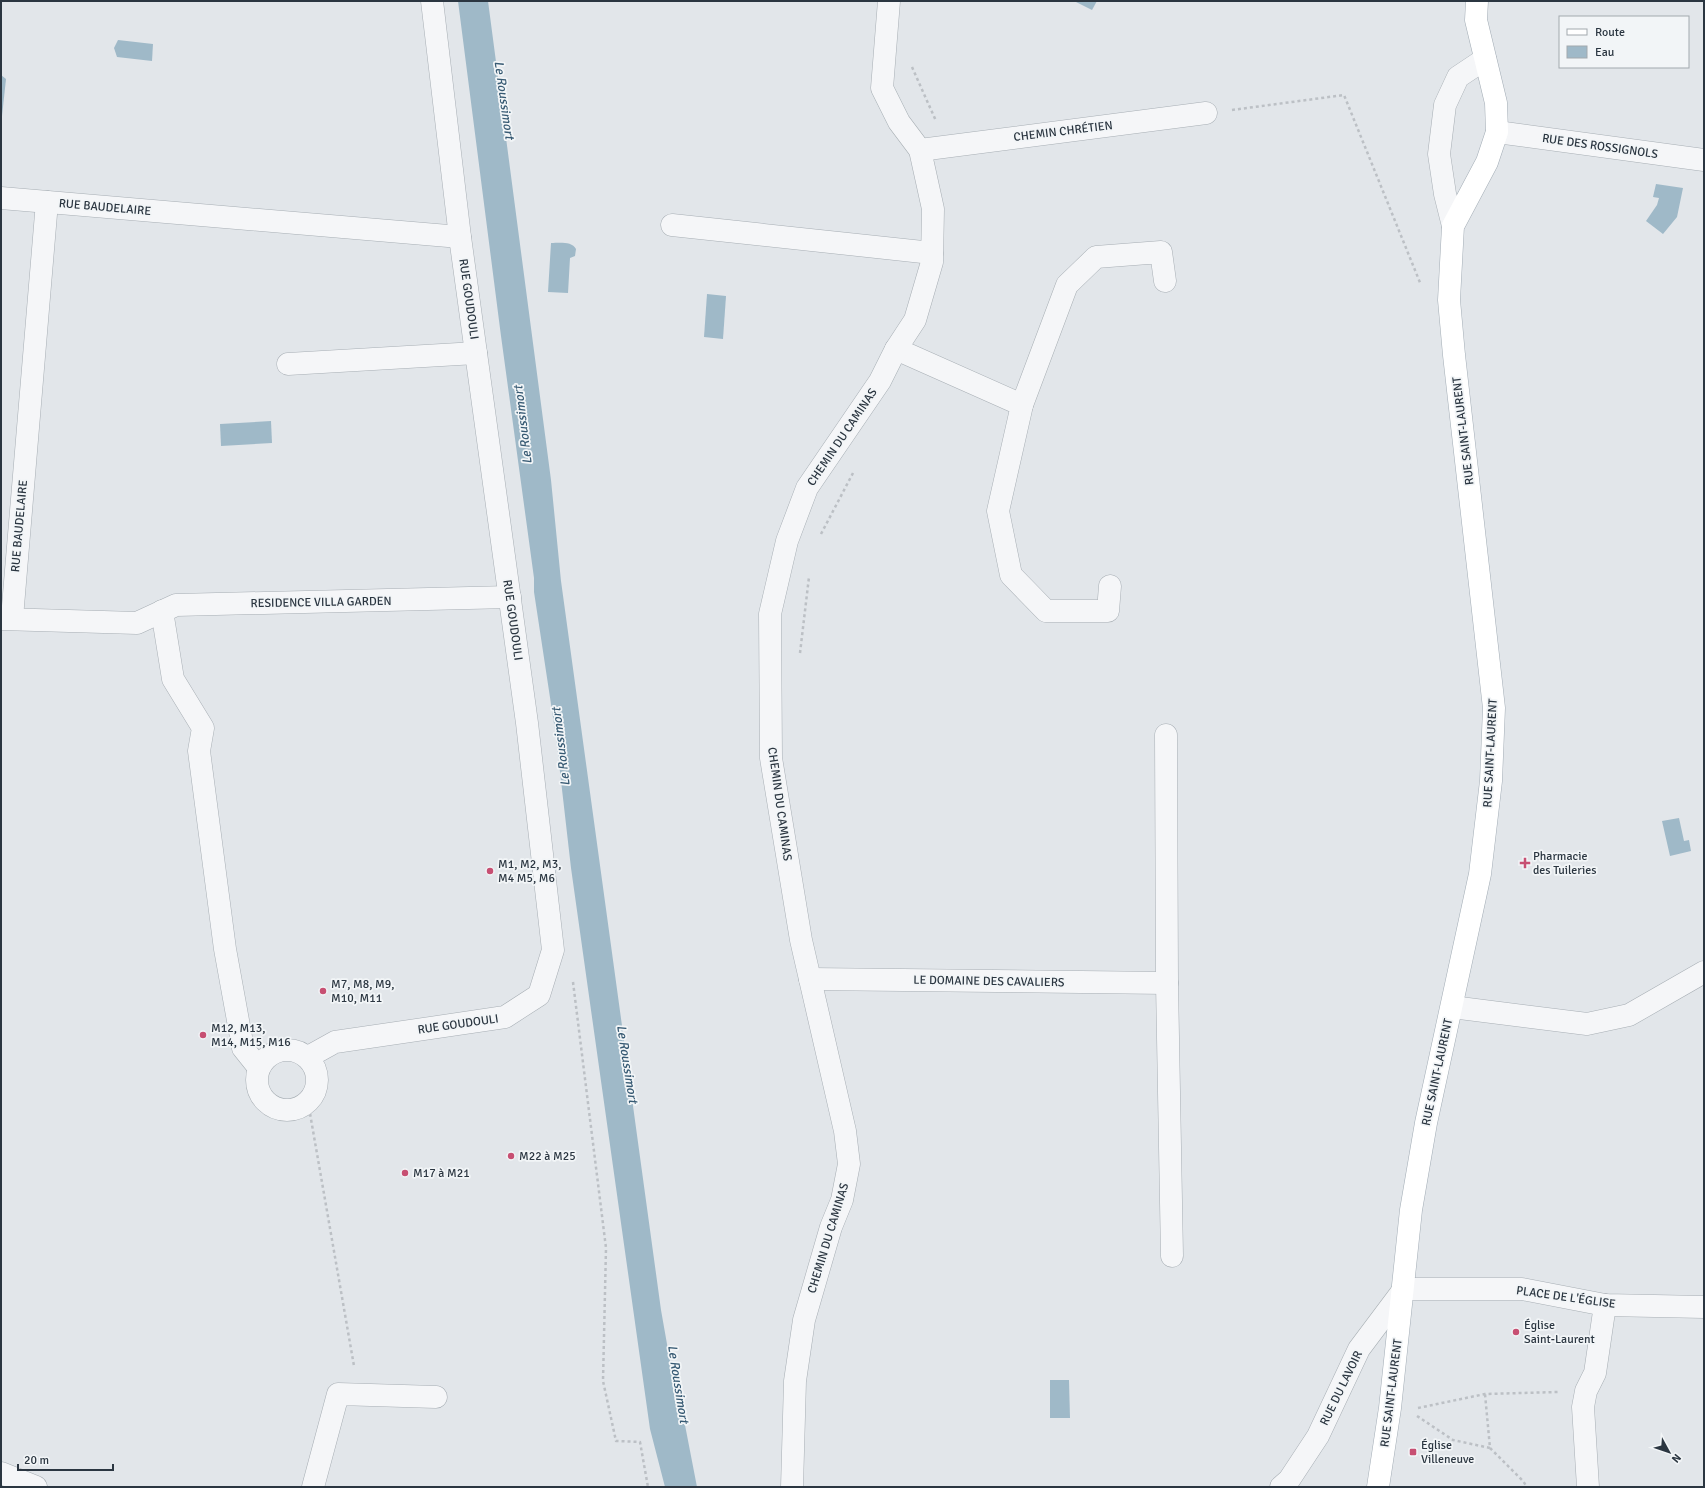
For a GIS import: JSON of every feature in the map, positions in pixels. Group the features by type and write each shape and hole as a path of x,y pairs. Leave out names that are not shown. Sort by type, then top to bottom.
{"main road":[{"name":"RUE SAINT-LAURENT","path":"1378,1487 1399,1409 1404,1289 1411,1210 1426,1123 1480,874 1491,781 1494,708 1449,300 1454,226 1487,162 1497,132 1496,103 1476,20 1477,1"}],"street":[{"name":"RUE GOUDOULI","path":"308,1057 335,1042 505,1017 539,995 553,950 527,723 460,237 432,1"},
{"path":"889,1 882,88 899,122 920,150"},
{"path":"1454,226 1444,194 1439,154 1445,105 1458,77 1485,60"},
{"name":"CHEMIN CHRÉTIEN","path":"920,150 1206,113"},
{"name":"RUE DES ROSSIGNOLS","path":"1497,132 1704,160"},
{"name":"CHEMIN DU CAMINAS","path":"792,1487 794,1381 804,1320 831,1227 842,1200 849,1164 845,1131 801,940 771,758 770,614 787,541 807,488 880,381 896,349 915,320 932,262 933,209 920,150"},
{"path":"1,198 47,202"},
{"name":"RUE BAUDELAIRE","path":"6,618 47,202 460,237"},
{"path":"672,225 932,253"},
{"path":"1110,586 1108,611 1046,611 1011,575 998,511 1022,405 1067,285 1096,257 1161,252 1165,281"},
{"path":"896,349 1022,405"},
{"path":"288,364 476,353"},
{"name":"RESIDENCE VILLA GARDEN","path":"6,618 137,623 176,605 510,597"},
{"path":"162,612 173,679 203,728 198,751 225,949 243,1048 259,1068"},
{"path":"1166,735 1167,983 1172,1256"},
{"path":"1452,1007 1587,1024 1629,1015 1704,972"},
{"name":"LE DOMAINE DES CAVALIERS","path":"810,979 1167,983"},
{"path":"290,1049 300,1052 308,1057 314,1064 318,1084 314,1094 308,1102 299,1107 288,1110 278,1108 269,1104 262,1096 258,1087 257,1078 259,1068 268,1057 280,1050 290,1049"},
{"name":"PLACE DE L'ÉGLISE","path":"1404,1289 1522,1289 1605,1305 1704,1307"},
{"name":"RUE DU LAVOIR","path":"1281,1487 1289,1480 1318,1436 1360,1349 1404,1289"},
{"path":"1588,1487 1583,1407 1586,1391 1595,1373 1605,1305"},
{"path":"313,1487 338,1394 436,1397"},
{"path":"1,1473 36,1487"}],"path":[{"path":"912,66 949,146"},
{"path":"1206,113 1344,95 1422,288 1449,300"},
{"path":"819,539 855,470"},
{"path":"799,661 809,576"},
{"path":"573,980 606,1248 603,1381 616,1441 640,1442 648,1487"},
{"path":"308,1102 358,1394"},
{"path":"1399,1409 1485,1394 1586,1391"},
{"path":"1485,1394 1490,1448"},
{"path":"1399,1409 1453,1440 1490,1448 1523,1481 1526,1487"}],"water":[{"name":"Le Roussimort","path":"458,1 488,1 551,480 561,581 661,1310 673,1378 679,1394 697,1487 665,1487 650,1429 571,868 556,737 534,592 534,578"},
{"path":"1074,1 1097,1 1092,10"},
{"path":"118,40 153,44 152,61 117,57 114,48"},
{"path":"1,75 6,79 2,116 1,116"},
{"path":"1656,184 1683,188 1677,217 1663,234 1646,221 1657,205 1659,198 1653,197"},
{"path":"551,243 568,244 574,246 576,249 575,256 570,258 568,293 548,292"},
{"path":"707,294 726,296 723,339 704,337"},
{"path":"271,421 272,443 221,446 220,424"},
{"path":"1679,818 1684,841 1689,840 1691,851 1670,856 1662,821"},
{"path":"1050,1380 1069,1380 1070,1418 1050,1418"}],"place":[{"name":"Pharmacie des Tuileries","path":"1525,863"},
{"name":"M1, M2, M3, M4 M5, M6","path":"490,871"},
{"name":"M7, M8, M9, M10, M11","path":"323,991"},
{"name":"M12, M13, M14, M15, M16","path":"203,1035"},
{"name":"M22 à M25","path":"511,1156"},
{"name":"M17 à M21","path":"405,1173"},
{"name":"Église Saint-Laurent","path":"1516,1332"},
{"name":"Église Villeneuve","path":"1413,1452"}]}
